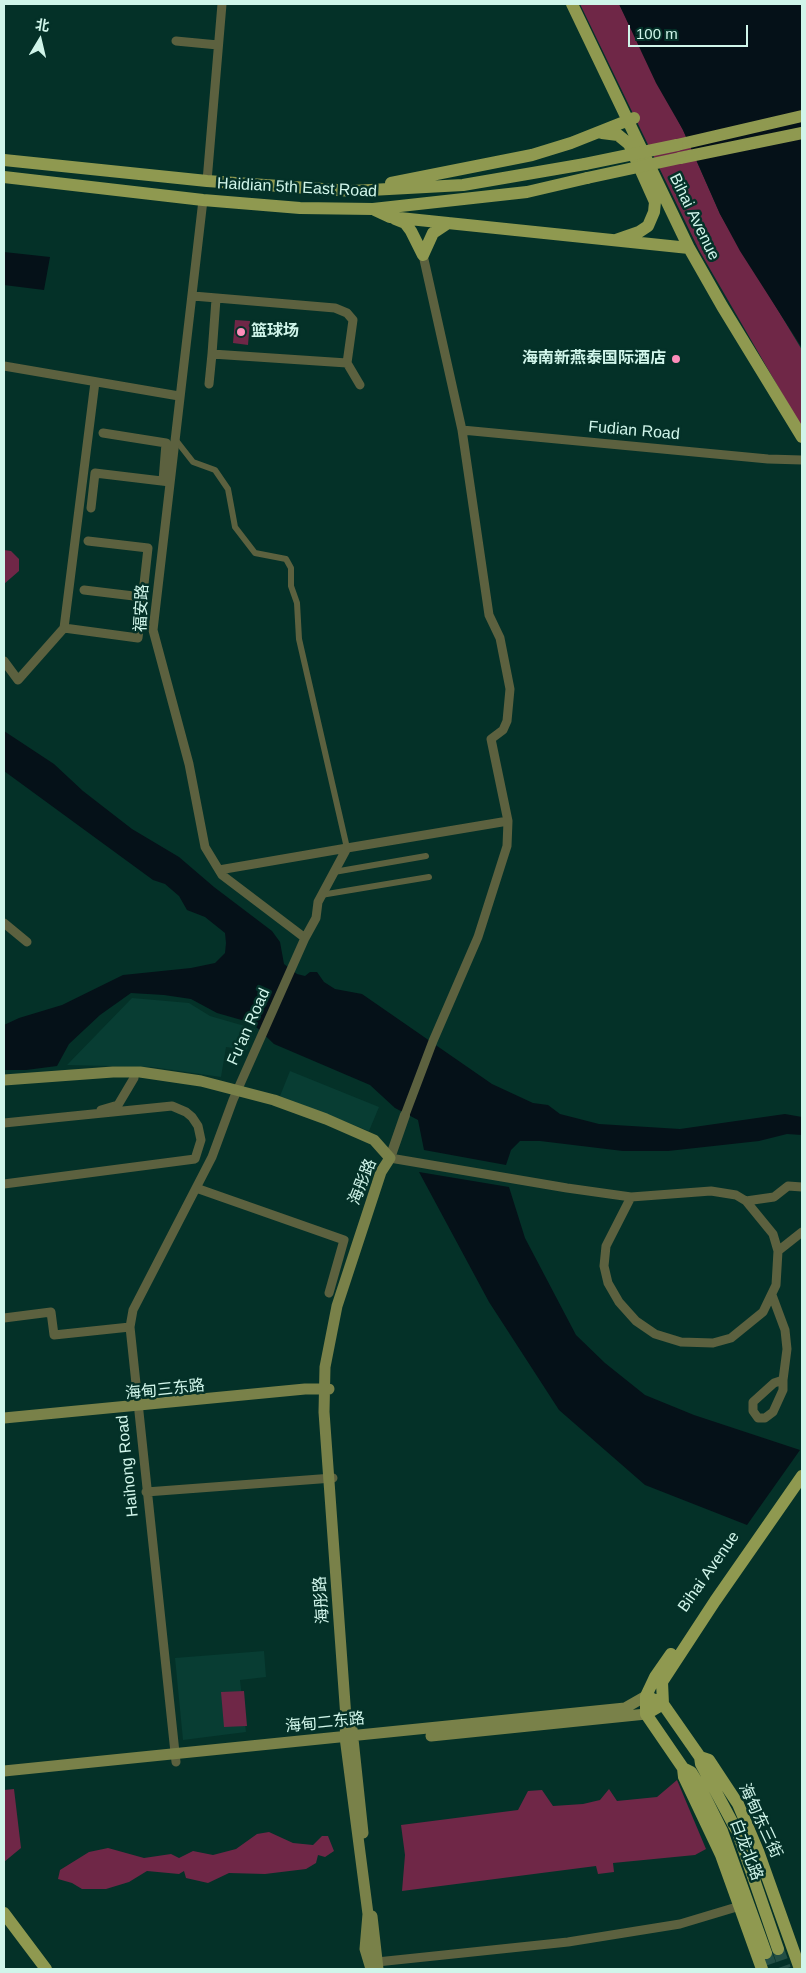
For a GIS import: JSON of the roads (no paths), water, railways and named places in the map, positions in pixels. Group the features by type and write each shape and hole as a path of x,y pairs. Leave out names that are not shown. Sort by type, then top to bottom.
{"main road":[{"name":"Bihai Avenue","path":"572,4 720,294 736,321 743,328 802,428"},
{"name":"Bihai Avenue","path":"579,4 690,248 722,306 802,437"},
{"name":"Haidian 5th East Road","path":"4,160 207,181 352,191 463,184 586,164 802,116"},
{"path":"352,191 503,162 546,151 631,119"},
{"path":"596,133 612,133 626,140 655,202 654,212 648,226 639,232 612,241"},
{"name":"Haidian 5th East Road","path":"4,177 203,200 300,208 373,209 527,192 802,133"},
{"path":"373,209 405,224 419,244 422,254"},
{"path":"390,217 690,248"},
{"path":"422,254 433,233 448,223"},
{"path":"4,1080 82,1073 140,1072 201,1081 235,1095"},
{"path":"4,1087 72,1080 134,1078 182,1083 235,1095 288,1111 336,1129 371,1145 390,1158"},
{"name":"海彤路","path":"375,1967 365,1949 368,1914 350,1741 325,1367 336,1312 381,1172 390,1158"},
{"path":"4,1418 137,1407 305,1388 327,1391"},
{"name":"海甸三东路","path":"4,1422 137,1407"},
{"name":"Bihai Avenue","path":"646,1696 655,1677 802,1468"},
{"name":"Bihai Avenue","path":"663,1704 662,1682 715,1600 802,1476"},
{"path":"663,1704 646,1696 646,1714 683,1768 684,1777 718,1846 762,1969"},
{"name":"海甸二东路","path":"350,1741 625,1708 646,1696"},
{"path":"646,1714 663,1704"},
{"name":"海甸东三街","path":"663,1704 700,1757 709,1760 743,1815 800,1969"},
{"name":"海甸二东路","path":"4,1771 176,1758 646,1714"},
{"name":"白龙北路","path":"683,1768 691,1772 699,1784 722,1831 772,1951 738,1833 701,1764 700,1757"},
{"name":"海甸二东路","path":"4,1779 176,1758"},
{"path":"4,1913 46,1969"},
{"path":"4,1926 35,1969"}],"street":[{"path":"207,181 222,4"},
{"path":"176,41 218,45"},
{"name":"福安路","path":"203,200 193,296 174,439 166,481 153,630 189,764 205,847 222,876 305,938"},
{"path":"422,254 462,430 489,615 500,638 510,689 507,721 503,730 491,739 508,821 507,846 478,937 433,1041 390,1158 631,1197 711,1191 736,1195 746,1201 773,1234 778,1251 776,1285 763,1312 731,1338 700,1344 681,1342 655,1334 636,1321 619,1302 608,1283 604,1266 606,1246 623,1209 631,1197"},
{"path":"193,296 335,308 347,313 353,320 348,363 360,385"},
{"path":"209,384 216,299"},
{"path":"212,354 348,363"},
{"path":"4,366 179,396"},
{"path":"4,661 18,680 64,628 95,382"},
{"name":"Fudian Road","path":"462,430 768,459 802,460"},
{"path":"91,508 95,473 166,481 166,443 103,433"},
{"path":"174,439 193,462 215,470 228,489 235,527 255,553 286,559 291,568 291,586 297,603 299,639 346,848 321,895 316,918 305,938"},
{"path":"64,628 138,638 148,548 88,541"},
{"path":"84,590 142,597"},
{"path":"219,870 508,821"},
{"path":"334,872 426,856"},
{"path":"321,895 429,877"},
{"path":"4,923 26,942"},
{"name":"Fu'an Road","path":"235,1095 305,938"},
{"path":"87,1114 118,1104 134,1078"},
{"name":"Haihong Road","path":"176,1758 146,1492 130,1327 133,1310 212,1157 235,1095"},
{"path":"4,1123 172,1106 186,1112 198,1126 201,1140 195,1159"},
{"path":"4,1184 212,1157"},
{"path":"746,1201 774,1197 788,1186 802,1187"},
{"path":"196,1188 344,1240 329,1293"},
{"path":"621,1195 623,1209"},
{"path":"778,1251 802,1232"},
{"path":"772,1295 785,1330 788,1349 783,1380"},
{"path":"4,1318 51,1312 54,1336 130,1327"},
{"path":"146,1492 331,1478"},
{"path":"375,1967 568,1942 680,1924 740,1906"}],"tunnel":[{"path":"778,1949 785,1969"},
{"path":"766,1953 772,1969"}],"place":[{"name":"篮球场","path":"241,332"},
{"name":"海南新燕泰国际酒店","path":"676,359"}]}
